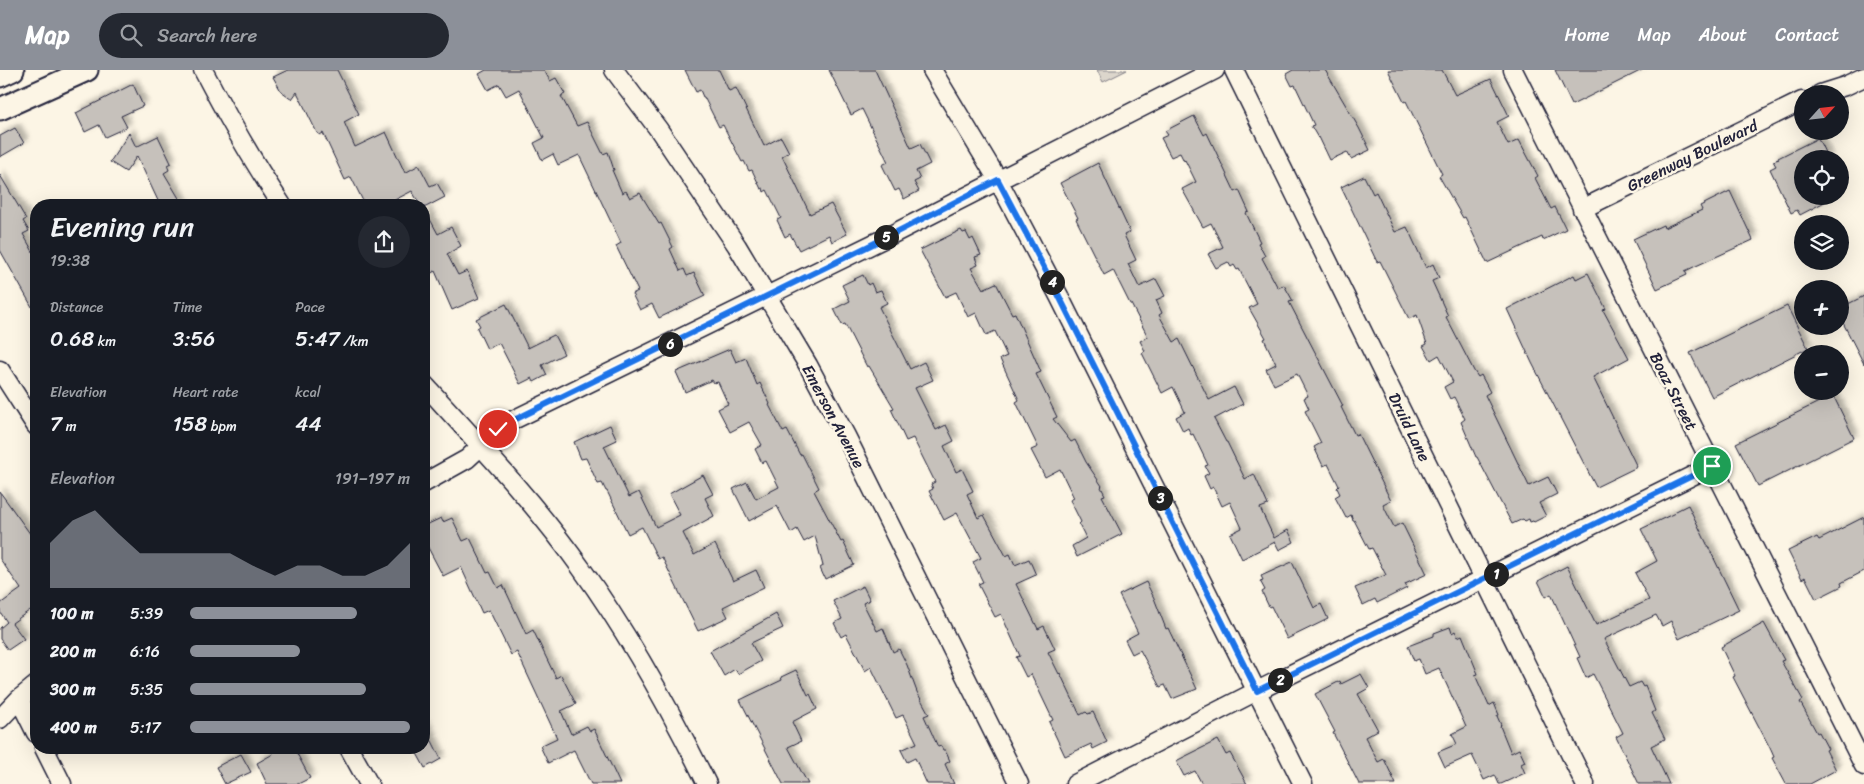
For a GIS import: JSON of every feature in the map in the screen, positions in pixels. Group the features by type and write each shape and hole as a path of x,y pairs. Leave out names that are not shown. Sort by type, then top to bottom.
{"main road":[{"path":"0,76 13,70"},
{"path":"0,109 87,70"}],"street":[{"path":"203,70 238,134 278,199"},
{"name":"Emerson Avenue","path":"614,70 669,146 737,246 808,365 846,436 1019,784"},
{"path":"932,70 998,180 1059,296 1303,784"},
{"path":"430,480 460,464 506,424 768,296 1215,70"},
{"name":"Druid Lane","path":"1234,70 1585,784"},
{"name":"Boaz Street","path":"1513,70 1864,766"},
{"path":"1847,85 1864,77"},
{"name":"Greenway Boulevard","path":"1582,209 1794,105"},
{"path":"0,370 30,417"},
{"path":"430,391 547,523 581,568 643,664 676,722 707,784"},
{"path":"1075,784 1257,691 1712,466"},
{"path":"0,719 30,690"},
{"path":"20,699 30,720"},
{"path":"47,754 62,784"},
{"path":"352,754 369,784"}],"shaded area":[{"path":"1097,70 1127,70 1103,82"}],"building":[{"path":"288,70 337,70 359,114 344,122 355,147 386,132 405,173 419,165 430,186 437,183 445,197 430,205 430,199 417,199 412,191 397,199 362,199 351,177 345,180 323,133 320,135 317,133 297,92 292,99 281,91 273,77"},
{"path":"486,70 544,70 550,81 556,78 565,94 561,96 577,126 587,122 603,154 608,152 614,170 612,170 622,193 626,191 630,198 640,193 659,224 661,223 673,247 670,249 680,271 684,269 687,276 694,273 705,296 659,318 652,304 640,310 632,294 638,291 616,246 621,243 579,155 558,165 553,154 542,160 534,143 544,138 519,89 506,96 499,84 488,90 479,74"},
{"path":"685,70 719,70 729,91 736,88 764,146 781,137 789,152 782,156 810,214 831,204 847,234 832,242 829,235 799,250 790,234 785,237 777,220 781,218 767,190 764,192 763,188 761,189 752,170 749,171 744,161 742,162 723,125 719,127 700,90 696,92"},
{"path":"829,70 875,70 911,148 920,144 930,164 916,171 920,179 914,182 919,191 904,199 899,189 895,191 882,165 888,162 862,109 851,115"},
{"path":"1293,70 1325,70 1370,150 1351,159 1347,152 1330,160 1319,137 1311,126 1314,125 1295,85 1292,86 1286,74"},
{"path":"1388,70 1442,70 1455,95 1491,79 1509,116 1497,122 1508,145 1519,140 1538,176 1535,178 1551,209 1555,207 1566,229 1543,240 1542,237 1487,263 1465,217 1463,218 1439,176 1442,174 1406,101 1404,102"},
{"path":"1555,70 1642,70 1572,105"},
{"path":"133,84 143,106 121,116 127,127 105,137 99,125 85,132 76,113"},
{"path":"1194,116 1204,135 1207,133 1235,192 1239,190 1249,212 1246,213 1265,256 1262,258 1278,288 1284,285 1293,301 1289,302 1343,406 1341,407 1355,435 1358,434 1391,501 1383,505 1394,527 1402,523 1427,574 1405,584 1407,588 1377,603 1375,599 1363,605 1355,588 1386,575 1372,548 1369,549 1351,515 1346,518 1335,497 1340,494 1337,488 1339,486 1328,464 1323,466 1314,447 1321,443 1305,411 1309,409 1304,398 1308,396 1297,374 1274,385 1266,369 1276,364 1264,339 1266,338 1249,308 1257,304 1239,269 1237,270 1234,265 1231,267 1228,262 1216,268 1208,254 1223,247 1211,223 1203,227 1182,189 1196,182 1180,153 1171,157 1161,138 1168,135 1165,131"},
{"path":"15,128 24,143 0,157 0,136"},
{"path":"129,133 136,147 158,136 171,163 167,165 169,170 164,173 179,199 157,199 137,156 126,172 110,162"},
{"path":"1814,140 1819,140 1824,150 1794,150"},
{"path":"1794,150 1794,205 1819,205 1800,215 1797,210 1791,213 1770,169 1776,166 1773,161 1779,159 1776,159"},
{"path":"1098,163 1130,232 1124,235 1136,260 1128,264 1139,287 1156,279 1165,296 1156,300 1162,313 1159,315 1174,342 1179,339 1209,400 1234,387 1243,404 1214,419 1245,479 1254,474 1268,505 1260,508 1274,538 1288,530 1294,542 1279,550 1275,542 1242,559 1230,534 1242,528 1230,502 1222,506 1213,487 1210,489 1204,476 1209,473 1205,466 1208,465 1193,434 1191,435 1188,428 1183,431 1176,417 1185,412 1173,387 1162,393 1142,353 1145,351 1140,341 1148,337 1113,270 1104,275 1076,219 1078,218 1060,183"},
{"path":"0,175 26,219 23,221 29,231 23,234 30,246 30,303 0,250"},
{"path":"1364,176 1373,194 1376,192 1395,232 1407,227 1426,268 1433,264 1439,278 1432,281 1448,316 1446,317 1474,371 1478,377 1481,375 1490,392 1485,395 1529,486 1548,477 1557,494 1539,503 1546,516 1534,522 1530,522 1529,519 1525,521 1523,519 1512,524 1476,457 1461,422 1465,419 1454,397 1450,399 1444,387 1453,382 1439,355 1431,360 1423,346 1427,344 1417,315 1409,319 1380,261 1377,262 1341,187"},
{"path":"1730,191 1753,240 1685,271 1687,275 1657,289 1633,239 1663,225 1664,228 1702,210 1700,206"},
{"path":"430,219 438,234 451,227 461,246 447,254 458,275 467,271 479,298 452,310 435,271 430,274"},
{"path":"961,230 963,233 966,232 970,240 973,238 981,255 975,257 978,265 971,268 983,289 996,283 1012,314 1015,313 1041,372 1036,374 1057,417 1053,419 1071,442 1075,440 1086,462 1102,486 1105,495 1102,496 1122,534 1077,557 1072,546 1086,538 1079,524 1081,522 1070,500 1074,498 1060,469 1045,477 1031,450 1038,447 1016,402 1019,400 1000,359 1007,356 995,331 986,335 976,313 968,317 956,292 945,297 920,250"},
{"path":"1588,273 1606,309 1603,310 1629,358 1593,377 1637,467 1596,487 1532,363 1507,309 1574,275 1576,279"},
{"path":"863,275 868,285 871,283 875,292 881,290 887,303 879,307 910,369 924,362 933,380 915,388 936,430 946,425 954,441 944,446 956,472 962,469 973,491 967,494 978,518 984,515 1006,556 1010,554 1015,565 1029,559 1036,575 1016,584 1038,629 1044,626 1055,649 1048,652 1080,715 1086,712 1088,714 1093,712 1107,742 1093,749 1091,744 1065,756 1049,722 1053,720 1031,674 1026,677 1016,657 1020,656 1001,614 995,617 978,584 983,582 973,562 981,558 957,513 944,520 929,491 933,489 931,484 935,482 913,438 906,441 891,409 894,408 869,366 867,367 845,324 842,325 834,309 850,301 842,285"},
{"path":"1864,296 1864,364 1849,335 1849,304"},
{"path":"506,304 528,348 554,335 564,354 542,365 547,375 534,382 532,378 520,384 499,343 487,349 477,328 480,326 476,319"},
{"path":"1787,306 1794,320 1794,335 1802,335 1806,345 1794,345 1794,355 1712,397 1690,353"},
{"path":"730,349 736,362 746,358 757,385 760,383 783,432 787,430 800,455 802,454 819,488 814,491 841,542 843,541 854,565 825,579 820,568 823,566 815,536 804,542 797,529 791,533 777,506 749,521 733,489 747,482 756,499 779,487 766,461 762,463 755,449 762,445 749,422 730,432 718,409 728,404 718,382 714,383 712,380 685,392 676,372"},
{"path":"1823,400 1835,400 1854,438 1758,486 1736,443"},
{"path":"610,425 617,440 604,446 629,497 639,492 656,527 680,515 669,494 703,475 713,494 705,498 714,516 683,533 694,555 715,544 733,581 756,570 764,587 723,607 728,617 698,631 662,557 658,559 642,527 628,534 602,483 598,484 586,458 581,459 574,442"},
{"path":"0,492 30,534 30,610 12,623 24,639 8,650 0,639 0,628 7,622 0,612 0,604 21,589 0,559"},
{"path":"1688,505 1739,610 1679,639 1671,621 1662,626 1656,615 1604,639 1629,687 1640,682 1643,687 1645,686 1655,711 1652,713 1665,739 1651,746 1669,784 1639,784 1616,737 1623,733 1593,674 1586,678 1577,658 1580,657 1551,594 1546,597 1538,581 1567,566 1596,625 1649,600 1635,573 1657,561 1641,529"},
{"path":"1864,517 1864,571 1841,583 1842,586 1816,599 1805,577 1802,579 1788,551 1817,537 1819,540"},
{"path":"441,518 443,522 452,518 463,541 470,538 487,573 490,572 498,588 503,585 526,634 533,630 556,678 561,675 576,704 561,711 571,734 587,726 590,731 594,729 620,784 591,784 574,750 548,763 540,746 557,738 517,652 511,655 489,610 482,613 461,567 443,576 430,551 430,523"},
{"path":"1292,562 1314,608 1321,604 1328,619 1287,639 1262,592 1265,590 1260,581 1263,580 1261,576"},
{"path":"1146,582 1166,629 1168,628 1197,689 1172,699 1165,685 1160,687 1140,650 1132,654 1125,640 1138,633 1119,595"},
{"path":"863,586 870,600 863,603 877,631 883,628 893,652 899,649 917,692 929,714 924,716 938,747 941,746 945,750 950,761 945,764 954,784 927,784 915,758 907,762 901,750 917,743 903,715 896,718 871,667 865,671 846,634 841,637 834,623 842,619 833,601"},
{"path":"776,614 783,628 751,643 761,661 738,674 735,669 724,676 710,651"},
{"path":"1764,623 1784,660 1781,661 1803,700 1800,702 1828,749 1826,750 1836,770 1810,784 1786,784 1772,758 1774,757 1770,748 1733,677 1735,676 1721,647"},
{"path":"1450,627 1452,633 1455,631 1458,637 1462,635 1478,674 1475,675 1489,706 1494,703 1499,715 1497,716 1500,726 1511,753 1519,749 1525,762 1521,764 1525,773 1501,784 1499,784 1495,775 1484,780 1472,755 1445,767 1438,752 1457,744 1452,734 1466,727 1439,668 1425,674 1419,659 1414,661 1408,646 1434,636 1434,633"},
{"path":"796,670 817,709 792,722 801,741 788,747 808,784 783,784 740,700 782,680 781,677"},
{"path":"1361,674 1369,688 1358,694 1378,730 1365,737 1378,762 1384,759 1396,784 1359,784 1315,694 1340,681 1341,684"},
{"path":"430,737 441,759 425,768 417,754 430,754"},
{"path":"1218,740 1226,755 1230,753 1247,784 1202,784 1195,771 1184,776 1176,761"},
{"path":"241,754 251,772 225,784 216,767"},
{"path":"273,754 297,754 310,778 298,784 267,784 257,763"}],"route":[{"path":"498,429 883,239 998,180 1059,296 1257,691 1712,466"}]}
